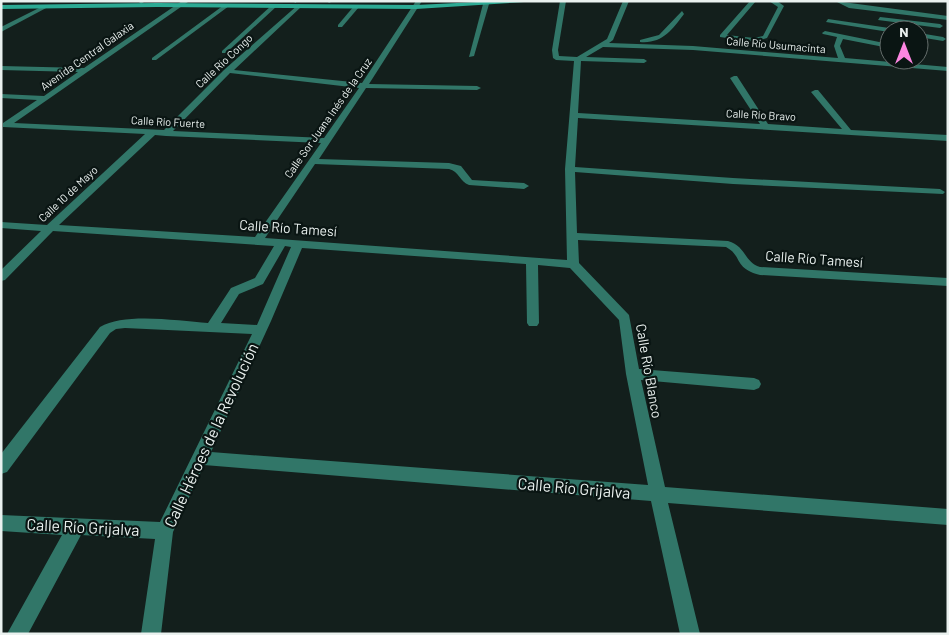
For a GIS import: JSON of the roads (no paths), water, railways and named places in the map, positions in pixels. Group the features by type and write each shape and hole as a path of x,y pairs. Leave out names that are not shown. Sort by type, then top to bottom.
{"main road":[{"path":"1,6 141,2 226,6 274,6 296,3 356,7 449,1"},
{"path":"427,3 486,4 537,1"},
{"path":"1,6 45,7 329,2 418,4"}],"street":[{"path":"563,1 554,56 556,58 644,61"},
{"path":"606,42 626,1"},
{"path":"708,49 753,1"},
{"path":"722,36 754,40 765,36 781,6 772,1"},
{"path":"838,1 849,6 948,18"},
{"name":"Calle Río Congo","path":"166,133 296,3"},
{"name":"Avenida Central Galaxia","path":"4,127 183,4"},
{"name":"Calle Sor Juana Inés de la Cruz","path":"258,241 328,141 418,4"},
{"path":"471,56 486,4"},
{"path":"154,59 226,6"},
{"path":"224,52 274,6"},
{"path":"1,30 45,7"},
{"path":"340,26 356,7"},
{"path":"578,59 606,42 641,42 663,37 682,13"},
{"path":"933,17 939,24 945,41"},
{"path":"880,19 948,25"},
{"path":"828,21 879,29"},
{"path":"825,33 879,44"},
{"path":"841,36 837,46 843,61"},
{"path":"929,37 945,41"},
{"name":"Calle Río Usumacinta","path":"606,42 948,69"},
{"path":"573,264 570,169 578,59"},
{"path":"1,68 86,70"},
{"path":"228,71 365,86 478,88"},
{"path":"734,78 766,127"},
{"path":"815,92 848,131"},
{"path":"1,96 47,98"},
{"name":"Calle Río Bravo","path":"574,115 948,138"},
{"name":"Calle Río Fuerte","path":"4,127 328,141"},
{"name":"Calle 10 de Mayo","path":"1,277 50,228 153,132"},
{"path":"312,162 449,166 458,168 469,182 524,186"},
{"path":"570,169 733,181 940,192"},
{"name":"Calle Río Tamesí","path":"1,225 258,241 573,264"},
{"name":"Calle Río Tamesí","path":"573,236 728,244 739,251 745,266 760,271 948,282"},
{"path":"212,328 235,291 259,281 281,243"},
{"name":"Calle Héroes de la Revolución","path":"151,634 165,531 260,330 298,244"},
{"path":"532,261 533,323"},
{"name":"Calle Río Blanco","path":"573,264 625,318 633,374 690,634"},
{"path":"1,467 105,330 114,325 125,323 260,330"},
{"path":"633,374 754,384"},
{"name":"Calle Río Grijalva","path":"200,458 948,517"},
{"name":"Calle Río Grijalva","path":"1,523 165,531"},
{"path":"17,634 76,527"}]}
